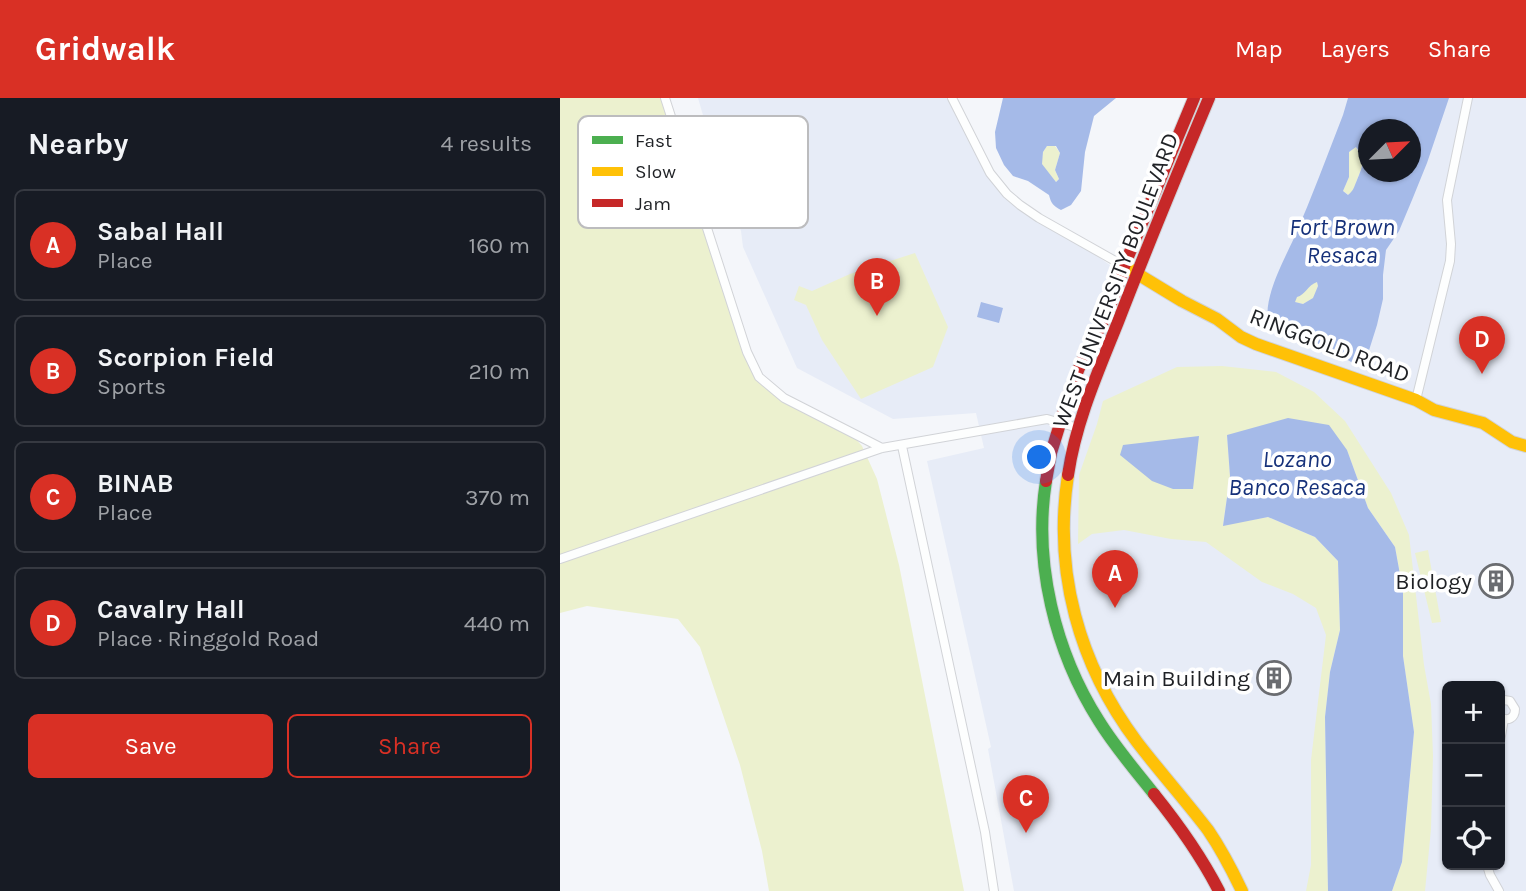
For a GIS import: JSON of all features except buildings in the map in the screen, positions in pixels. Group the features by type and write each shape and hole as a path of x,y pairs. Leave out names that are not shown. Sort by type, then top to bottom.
{"main road":[{"name":"WEST UNIVERSITY BOULEVARD","path":"1194,98 1124,266 1105,320 1078,370 1059,421 1045,492 1043,542 1050,601 1072,672 1094,715 1126,761 1196,849 1219,891"},
{"name":"WEST UNIVERSITY BOULEVARD","path":"1209,98 1136,273 1078,428 1064,499 1063,538 1071,599 1086,652 1105,694 1125,727 1209,833 1242,891"},
{"name":"RINGGOLD ROAD","path":"1124,266 1255,344 1416,400 1434,410 1483,423 1513,442 1526,446"}],"street":[{"path":"665,98 671,116"},
{"name":"RINGGOLD ROAD","path":"952,98 990,173 1007,194 1039,218 1124,266"},
{"path":"1416,400 1450,261 1447,200 1468,98"},
{"path":"707,228 747,352 759,377 784,398 882,448"},
{"path":"560,559 882,448 1047,419 1078,428"},
{"path":"902,446 985,832 993,891"},
{"path":"1505,700 1510,701 1515,712 1511,718 1505,718"},
{"path":"1515,712 1526,715"},
{"path":"1488,870 1499,891"}],"shaded area":[{"path":"698,98 948,98 982,167 1010,203 1083,246 1114,268 1147,266 1215,98 1526,98 1526,891 1014,891 988,749 991,747 927,461 984,448 976,413 893,419 797,368 743,247 740,228 808,228 808,116 703,116"}],"green space":[{"path":"560,98 665,98 671,116 578,116 578,228 708,228 758,382 803,412 854,437 862,446 877,479 899,565 964,891 769,891 762,851 740,765 700,647 678,619 587,606 560,613"},
{"path":"1047,146 1055,146 1060,153 1055,170 1059,179 1056,182 1041,164"},
{"path":"1355,147 1358,152 1358,177 1349,195 1343,191 1349,177 1349,152"},
{"path":"915,253 948,327 933,367 861,399 822,340 806,305 794,300 799,286 812,291 850,274"},
{"path":"1316,281 1318,285 1314,298 1303,304 1294,302 1296,297"},
{"path":"1222,366 1276,372 1314,392 1345,421 1391,493 1409,535 1431,704 1431,829 1425,891 1392,891 1402,862 1414,732 1403,656 1403,591 1395,547 1368,508 1347,450 1227,435 1230,476 1223,525 1268,517 1315,537 1338,561 1340,630 1330,672 1325,717 1328,891 1306,891 1311,865 1311,760 1326,635 1316,608 1293,594 1262,582 1206,542 1124,530 1092,534 1078,544 1079,475 1103,401 1177,367"},
{"path":"1428,550 1441,622 1432,623 1415,553"}],"water":[{"path":"1003,98 1116,98 1094,116 1085,152 1081,191 1071,205 1061,210 1053,204 1049,195 1028,181 1013,176 996,148 995,132","holes":["1047,146 1056,146 1060,153 1055,170 1059,179 1056,182 1042,164 1043,152"]},
{"name":"Fort Brown Resaca","path":"1348,98 1449,98 1421,178 1421,119 1358,119 1358,150 1356,147 1349,152 1349,177 1343,191 1348,195 1358,177 1358,182 1419,182 1399,231 1386,250 1383,299 1365,363 1362,365 1356,365 1268,320 1269,300 1276,278 1307,207","holes":["1317,282 1313,298 1303,304 1295,302 1297,297"]},
{"path":"981,302 1003,308 999,323 977,317"},
{"name":"Lozano Banco Resaca","path":"1288,418 1329,425 1347,450 1368,508 1395,547 1403,591 1403,656 1414,732 1402,862 1392,891 1328,891 1325,717 1330,672 1340,630 1338,561 1315,537 1268,517 1223,526 1230,476 1227,435"},
{"path":"1199,436 1193,489 1173,489 1152,481 1120,455 1123,445"}],"traffic: fast":[{"path":"1046,481 1043,512 1045,574 1059,636 1070,666 1099,721 1154,794"}],"traffic: slow":[{"path":"1131,270 1256,344 1416,400 1434,410 1483,423 1512,442 1526,446"},
{"path":"1068,475 1064,546 1075,616 1086,649 1117,712 1137,742 1208,830 1242,891"}],"traffic: jam":[{"path":"1046,481 1051,453 1071,388 1108,312 1125,264 1194,98"},
{"path":"1068,475 1076,435 1096,378 1209,98"},
{"path":"1154,794 1189,841 1219,891"}],"place":[{"name":"Scorpion Field","path":"877,316"},
{"name":"Cavalry Hall","path":"1482,374"},
{"name":"Biology","path":"1496,581"},
{"name":"Sabal Hall","path":"1115,608"},
{"name":"Main Building","path":"1274,678"},
{"name":"BINAB","path":"1026,833"}]}
